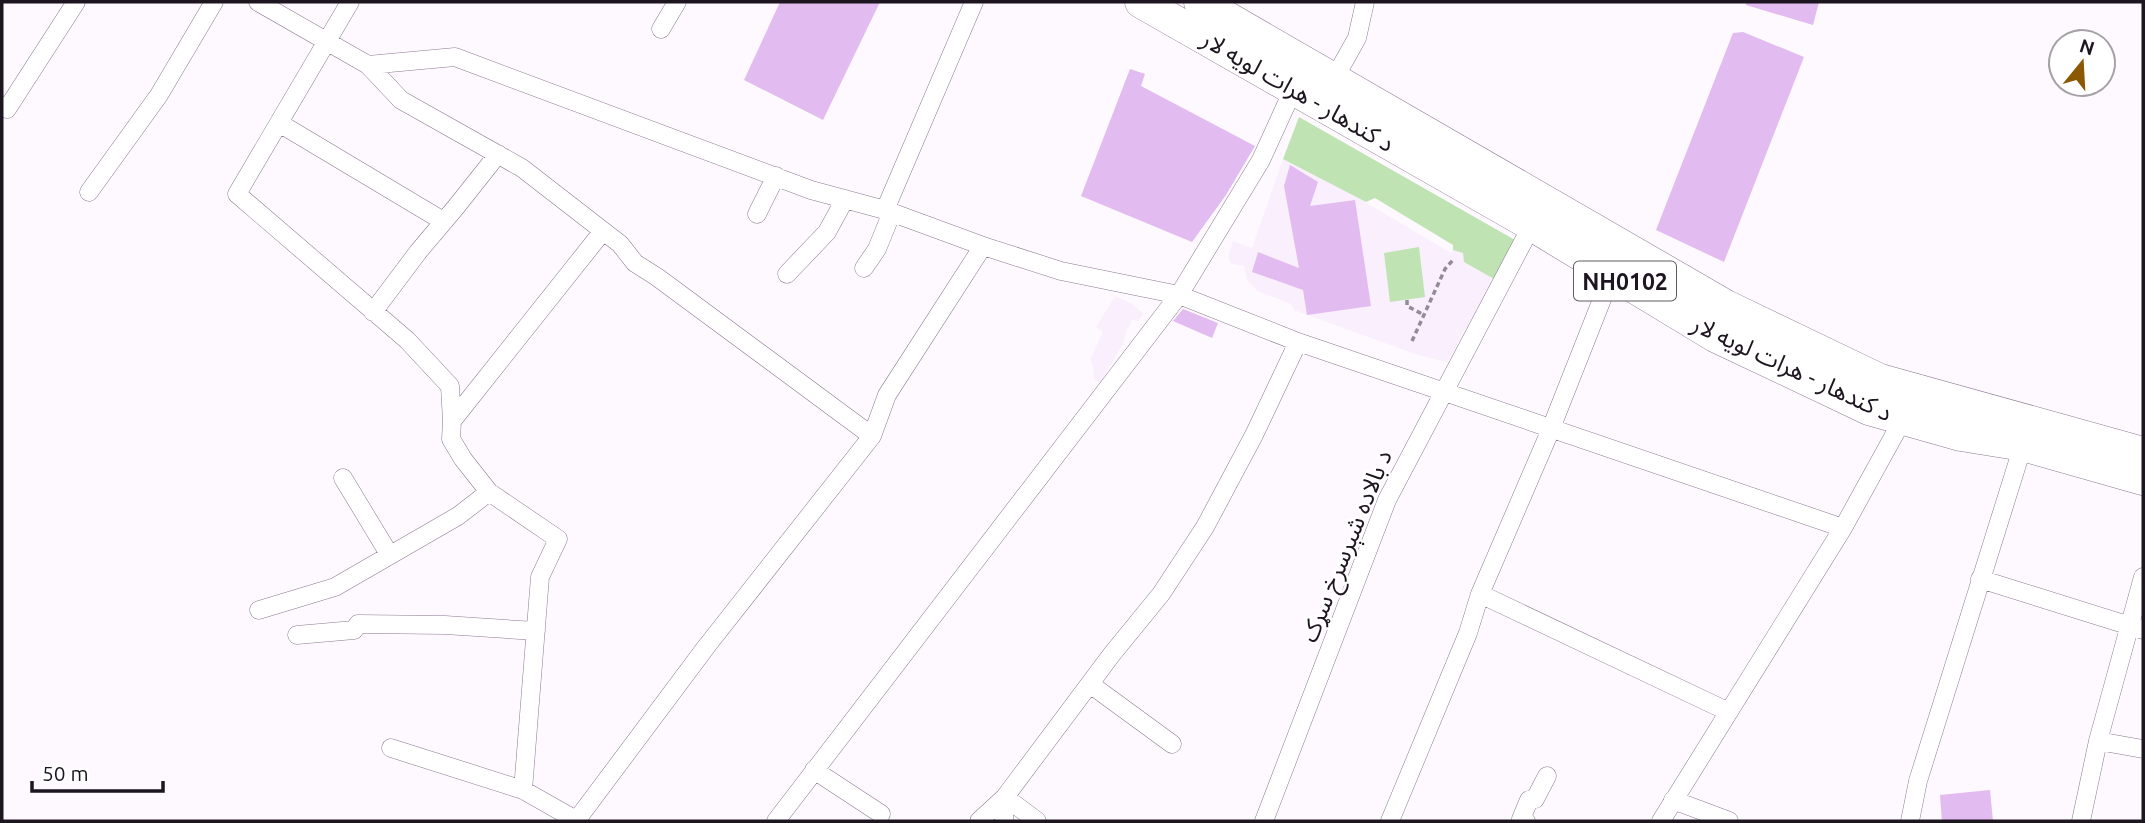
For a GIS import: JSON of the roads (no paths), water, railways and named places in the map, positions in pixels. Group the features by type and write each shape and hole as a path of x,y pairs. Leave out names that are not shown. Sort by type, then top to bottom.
{"highway":[{"name":"د کندهار - هرات لويه لار","path":"1141,2 1300,76 1334,79 1727,306 1880,380 2143,479"},
{"name":"د کندهار - هرات لويه لار","path":"1200,2 1300,76 1532,225 1715,336 1869,409 1961,435 2026,434 2143,453"}],"street":[{"path":"2,106 7,109 76,2"},
{"path":"89,192 159,95 214,2"},
{"path":"258,2 368,65 401,100 522,168 620,244 635,263 872,436"},
{"path":"350,2 237,194 407,340 450,386 451,439 463,459 489,492 558,539 540,577 523,790"},
{"path":"661,29 677,2"},
{"path":"864,268 877,249 888,211 974,2"},
{"path":"1334,79 1357,38 1365,2"},
{"path":"368,65 455,57 811,190 888,211 983,247 1087,278 1179,295 1298,342 1843,528"},
{"path":"776,821 1179,295 1261,160 1300,76"},
{"path":"279,124 443,221"},
{"path":"373,312 498,154"},
{"path":"757,214 776,176"},
{"path":"786,274 827,232 845,199"},
{"name":"د بالاده شېرسرخ سړک","path":"1264,821 1387,500 1532,225"},
{"path":"452,421 603,231"},
{"path":"391,748 523,790 576,821 706,648 872,436 887,395 983,247"},
{"path":"1390,821 1612,274"},
{"path":"978,821 1005,797 1161,594 1206,527 1298,342"},
{"path":"1661,821 1843,528 1903,419"},
{"path":"1910,821 1918,781 2026,434"},
{"path":"342,478 389,554"},
{"path":"259,610 335,587 458,516 489,492"},
{"path":"2081,821 2098,740 2137,629 2143,577"},
{"path":"1980,579 2137,629"},
{"path":"1480,594 1729,712"},
{"path":"297,635 354,630 358,624 444,625 536,631"},
{"path":"1090,684 1172,744"},
{"path":"2098,740 2143,748"},
{"path":"814,769 881,814"},
{"path":"1526,821 1521,819 1529,800 1535,799 1547,776"},
{"path":"1004,821 1005,797"},
{"path":"1005,797 1037,821"},
{"path":"1673,800 1729,821"}]}
